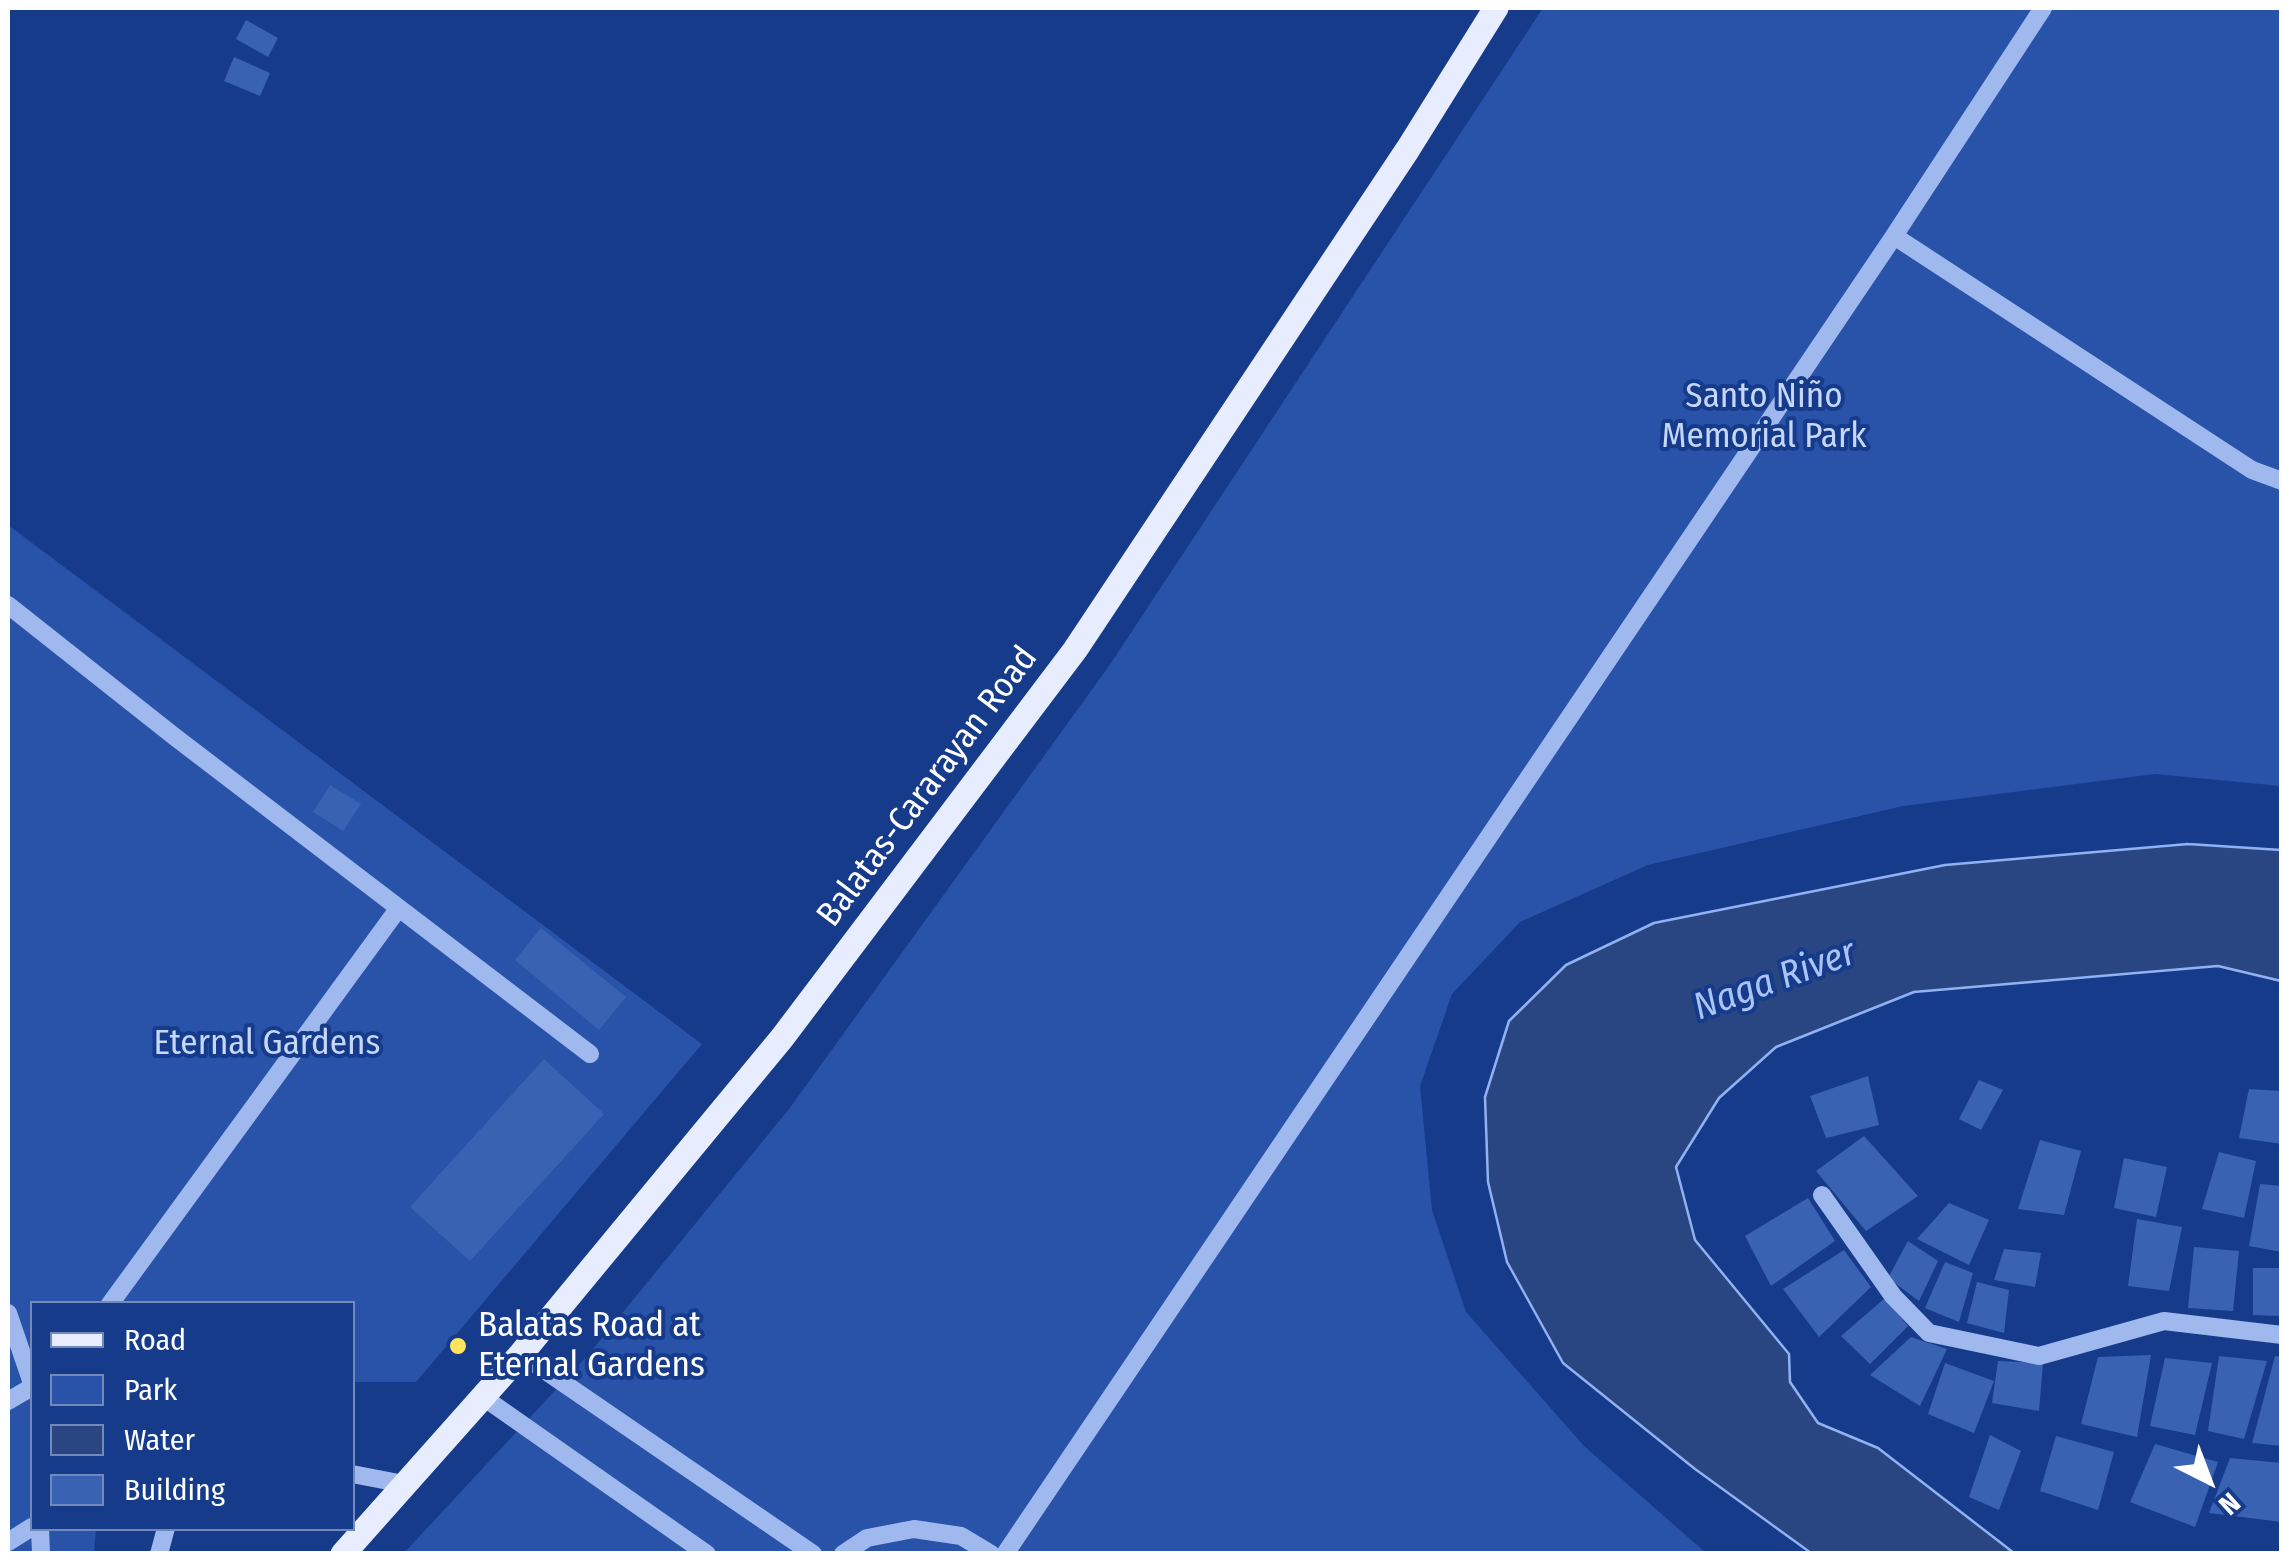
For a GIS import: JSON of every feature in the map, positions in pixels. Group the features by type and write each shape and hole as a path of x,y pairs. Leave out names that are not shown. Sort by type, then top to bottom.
{"main road":[{"name":"Balatas-Cararayan Road","path":"343,1554 522,1354 782,1038 1076,650 1408,149 1496,8"}],"street":[{"path":"1006,1554 1894,236 2043,8"},
{"path":"1894,236 2252,470 2282,480"},
{"path":"8,605 590,1054"},
{"path":"112,1301 398,908"},
{"path":"1822,1194 1892,1296 1930,1332 2039,1356 2164,1321 2282,1336"},
{"path":"9,1315 30,1379"},
{"path":"522,1354 814,1554"},
{"path":"8,1401 30,1386"},
{"path":"483,1397 707,1554"},
{"path":"355,1475 404,1484"},
{"path":"8,1542 30,1528"},
{"path":"843,1554 867,1538 914,1529 961,1536 991,1554"}],"green space":[{"name":"Santo Niño Memorial Park","path":"1543,8 2281,8 2281,786 2155,774 1903,806 1648,865 1520,922 1452,994 1420,1086 1432,1210 1466,1312 1584,1446 1706,1553 403,1554 588,1355 789,1109 1109,666"},
{"name":"Eternal Gardens","path":"8,525 702,1044 416,1382 355,1382 355,1301 30,1301 30,1531 96,1531 94,1553 8,1553"}],"water":[{"name":"Naga River","path":"2188,844 2281,850 2281,981 2218,966 1914,992 1776,1047 1719,1098 1676,1167 1695,1240 1789,1354 1790,1382 1818,1423 1878,1448 2014,1553 1811,1553 1695,1469 1563,1363 1507,1262 1488,1182 1485,1097 1509,1021 1566,965 1654,923 1945,865"}],"building":[{"path":"246,20 278,38 268,57 236,39"},
{"path":"234,57 270,73 260,96 224,81"},
{"path":"330,785 361,804 343,831 313,812"},
{"path":"541,928 626,997 599,1030 515,960"},
{"path":"544,1059 604,1114 470,1261 410,1207"},
{"path":"1868,1076 1879,1125 1826,1138 1810,1096"},
{"path":"1979,1080 2003,1090 1981,1130 1959,1119"},
{"path":"2249,1089 2282,1091 2282,1144 2239,1138"},
{"path":"1864,1136 1918,1196 1866,1231 1816,1171"},
{"path":"2040,1140 2081,1151 2064,1215 2018,1209"},
{"path":"2219,1152 2256,1161 2244,1218 2202,1209"},
{"path":"2124,1158 2167,1167 2156,1217 2114,1208"},
{"path":"2260,1184 2282,1186 2282,1252 2249,1246"},
{"path":"1808,1198 1835,1241 1771,1286 1745,1236"},
{"path":"1949,1203 1989,1220 1969,1265 1917,1239"},
{"path":"2137,1219 2182,1227 2169,1291 2128,1286"},
{"path":"1908,1241 1938,1261 1919,1301 1888,1278"},
{"path":"2194,1247 2239,1251 2233,1311 2188,1308"},
{"path":"2004,1249 2041,1253 2035,1287 1994,1280"},
{"path":"1844,1250 1871,1287 1819,1337 1783,1289"},
{"path":"1945,1262 1973,1273 1959,1322 1925,1308"},
{"path":"2253,1268 2282,1268 2282,1316 2253,1315"},
{"path":"1977,1282 2009,1290 2004,1333 1967,1323"},
{"path":"1885,1298 1908,1326 1870,1364 1841,1336"},
{"path":"1911,1337 1947,1349 1920,1406 1870,1375"},
{"path":"2151,1355 2137,1437 2081,1424 2098,1357"},
{"path":"2219,1356 2267,1361 2244,1439 2208,1431"},
{"path":"2275,1356 2282,1357 2282,1446 2252,1443"},
{"path":"2165,1358 2212,1363 2195,1435 2150,1426"},
{"path":"1998,1361 2043,1363 2039,1411 1992,1403"},
{"path":"1945,1363 1994,1381 1974,1433 1928,1414"},
{"path":"1990,1435 2021,1451 1999,1510 1969,1497"},
{"path":"2056,1436 2114,1452 2098,1510 2040,1491"},
{"path":"2155,1444 2218,1462 2195,1527 2130,1502"},
{"path":"2230,1458 2282,1463 2282,1522 2209,1513"}],"place":[{"name":"Balatas Road at Eternal Gardens","path":"458,1346"}]}
